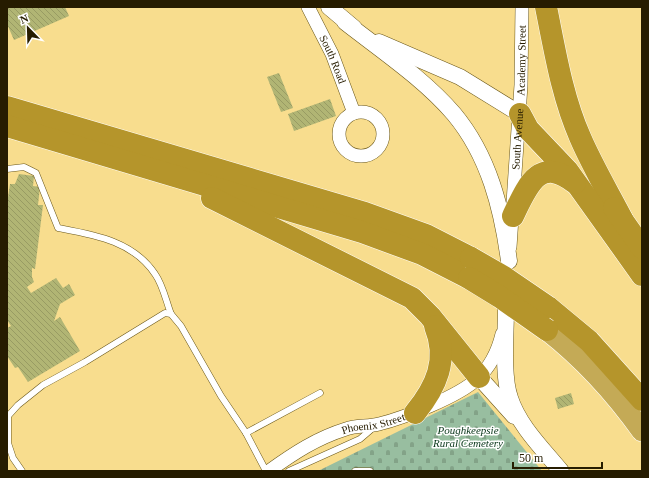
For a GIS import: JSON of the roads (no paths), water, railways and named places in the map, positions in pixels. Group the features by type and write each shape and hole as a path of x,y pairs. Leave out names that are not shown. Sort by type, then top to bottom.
{"highway":[{"path":"546,7 562,80 575,124 586,150 622,219"},
{"path":"7,107 378,218 426,235 470,268 500,297 547,330 577,356 597,376 642,430"},
{"path":"520,114 528,130 558,160 584,193 642,275"},
{"path":"520,114 535,119 558,141 588,175 642,248"},
{"path":"7,126 382,239 422,254 504,277 548,307 626,368 642,385"},
{"path":"159,172 405,294 418,303 430,316 479,377"},
{"path":"513,216 531,182 546,172 556,172 566,176 584,193"},
{"path":"415,413 432,390 440,369 441,345 430,316"},
{"path":"590,341 642,400"}],"street":[{"name":"South Road","path":"308,7 332,54 354,113"},
{"name":"South Avenue","path":"329,7 345,22 374,39 460,77 520,114 506,309 502,337 497,351 479,377"},
{"name":"Academy Street","path":"520,114 522,7"},
{"path":"345,22 437,96 466,131 480,154 492,184 502,220 509,260"},
{"path":"506,309 507,390 514,408 526,427 561,471"},
{"path":"479,377 503,406 526,427"},
{"name":"Phoenix Street","path":"269,471 302,447 347,428 378,424 415,413 466,387 479,377"}],"lane":[{"path":"7,169 18,167 32,169 36,173 58,228 110,240 136,252 156,274 171,314 181,326 221,396 246,433 266,471"},
{"path":"22,471 13,458 8,443 8,414 44,384 85,362 158,316 165,313 171,314"},
{"path":"246,433 320,393"},
{"path":"289,471 360,439 378,424"},
{"path":"355,471 370,471"}],"park label":[{"name":"Poughkeepsie Rural Cemetery","path":"468,436"}]}
